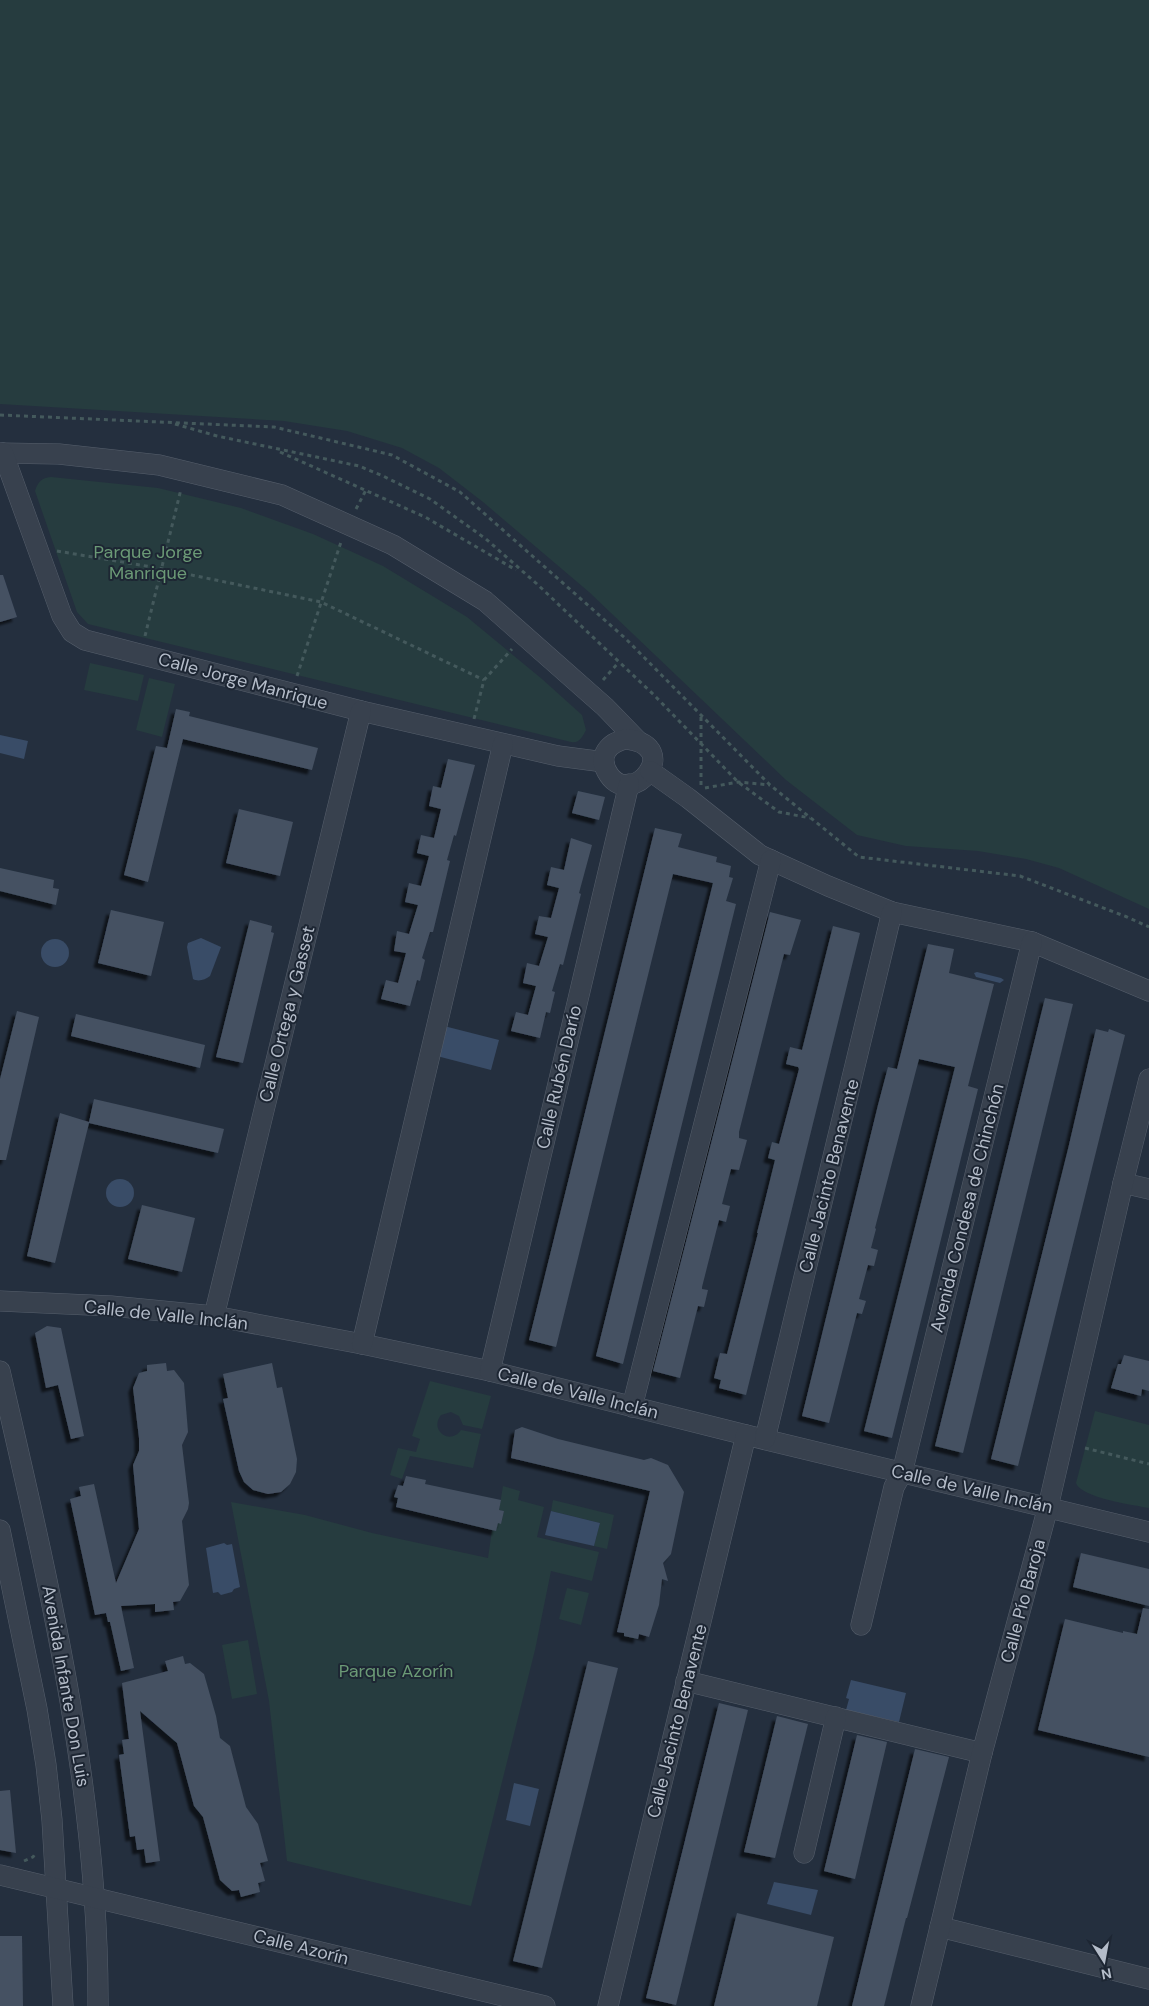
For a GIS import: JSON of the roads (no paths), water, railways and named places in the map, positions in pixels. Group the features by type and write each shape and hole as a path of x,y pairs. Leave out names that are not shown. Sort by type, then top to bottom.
{"street":[{"path":"1,453 59,454 159,465 185,471 282,495 393,545 485,601 598,701 637,740 650,749 653,758 650,771 642,780 628,784 614,780 605,768 607,753 598,701"},
{"name":"Calle Jorge Manrique","path":"1,453 62,616 72,632 85,640 360,711 558,756 607,753"},
{"name":"Calle Ortega y Gasset","path":"214,1316 360,711"},
{"path":"607,753 627,739 637,740"},
{"path":"362,1344 503,744"},
{"path":"650,771 688,798 760,855 828,886 892,912 1032,942 1149,991"},
{"name":"Calle Rubén Darío","path":"490,1371 628,784"},
{"path":"632,1407 771,860"},
{"name":"Calle Jacinto Benavente","path":"608,2006 686,1681 756,1437 892,912"},
{"name":"Avenida Condesa de Chinchón","path":"861,1625 894,1487 902,1473 1032,942"},
{"name":"Calle Pío Baroja","path":"921,2006 982,1753 1048,1507 1149,1079"},
{"path":"1123,1183 1149,1189"},
{"name":"Calle de Valle Inclán","path":"0,1300 111,1306 214,1316 362,1344 490,1371 1149,1532"},
{"name":"Avenida Infante Don Luis","path":"0,1371 40,1543 70,1694 95,1897 98,2006"},
{"name":"Avenida Infante Don Luis","path":"0,1530 37,1708 52,1820 63,2006"},
{"path":"686,1681 982,1753"},
{"path":"804,1853 836,1717"},
{"name":"Calle Azorín","path":"0,1875 545,2006"},
{"path":"940,1927 1149,1979"}],"water":[{"path":"0,735 28,741 24,759 0,753"},
{"path":"201,938 221,947 210,976 197,980 193,979 187,947 188,943"},
{"path":"55,939 65,943 69,953 65,963 55,967 45,963 41,953 45,943"},
{"path":"977,972 1004,980 1000,983 976,977 974,973"},
{"path":"440,1025 499,1040 491,1070 433,1055"},
{"path":"120,1179 130,1183 134,1193 130,1203 120,1207 110,1203 106,1193 110,1183"},
{"path":"551,1511 600,1523 594,1546 545,1535"},
{"path":"224,1543 227,1545 232,1544 240,1587 232,1592 221,1595 218,1592 213,1593 206,1548"},
{"path":"851,1680 906,1693 899,1722 846,1710 849,1699 846,1698"},
{"path":"514,1783 539,1789 530,1826 506,1820"},
{"path":"774,1882 818,1890 811,1915 767,1904"}],"park label":[{"name":"Parque Jorge Manrique","path":"148,562"},
{"name":"Parque Azorín","path":"396,1671"}]}
